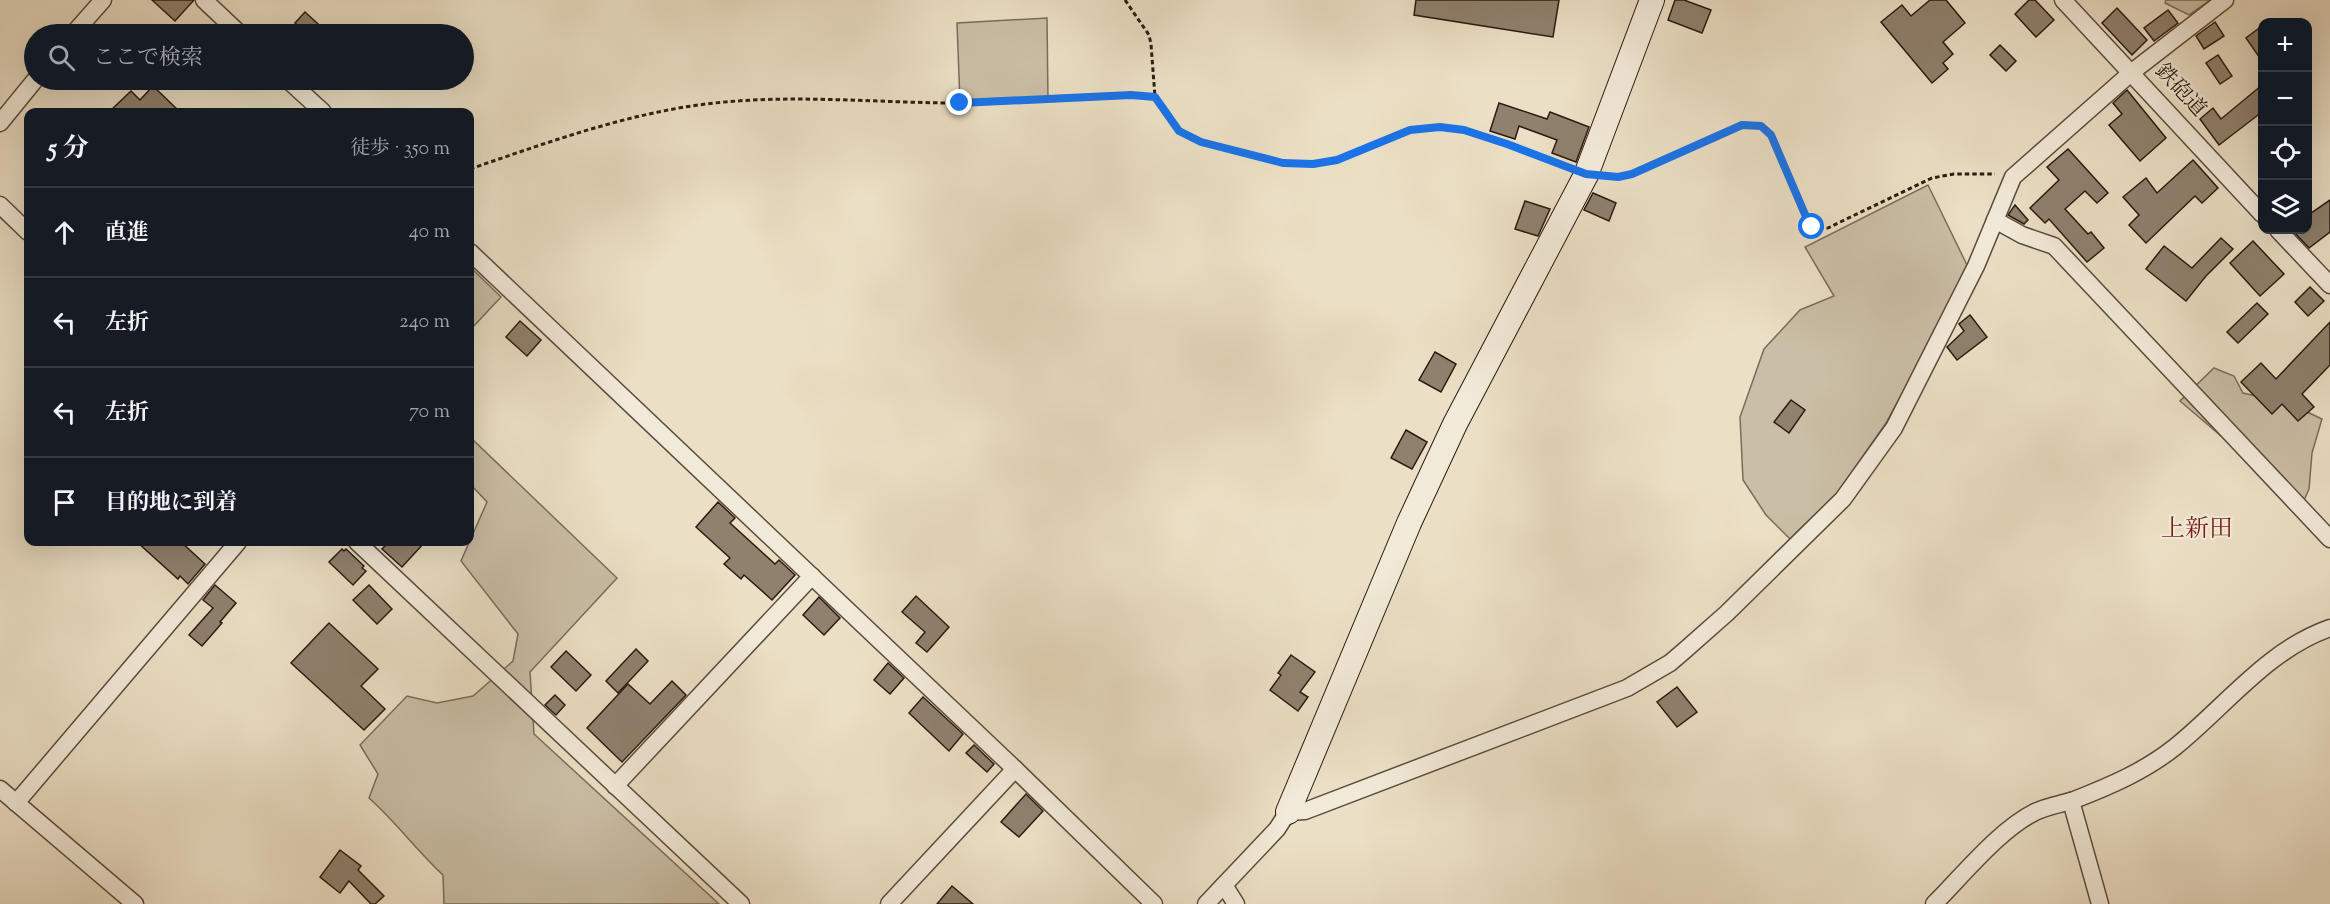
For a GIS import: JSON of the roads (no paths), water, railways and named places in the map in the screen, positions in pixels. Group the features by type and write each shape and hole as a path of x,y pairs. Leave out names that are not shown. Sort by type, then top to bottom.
{"street":[{"path":"83,24 103,0"},
{"path":"204,0 229,24"},
{"path":"1206,904 1277,829 1288,812 1405,534 1446,443 1586,174 1652,0"},
{"name":"鉄砲道","path":"2063,0 2258,209"},
{"path":"1288,812 1305,811 1616,693 1670,663 1726,613 1844,499 1894,428 1976,266 2013,177 2132,72 2225,0"},
{"path":"0,123 27,90"},
{"path":"299,90 318,108"},
{"path":"0,205 24,228"},
{"path":"1995,220 2022,235 2054,246 2330,539"},
{"path":"2282,234 2330,285"},
{"path":"474,256 1015,769 1154,904"},
{"path":"16,803 235,546"},
{"path":"361,546 741,904"},
{"path":"615,786 812,576"},
{"path":"1934,904 2008,830 2036,812 2107,788 2157,759 2175,747 2267,664 2307,638 2330,628"},
{"path":"889,904 1015,769"},
{"path":"0,789 135,904"},
{"path":"2071,801 2100,904"},
{"path":"1224,885 1236,904"}],"district":[{"name":"上新田","path":"2197,530"}]}
